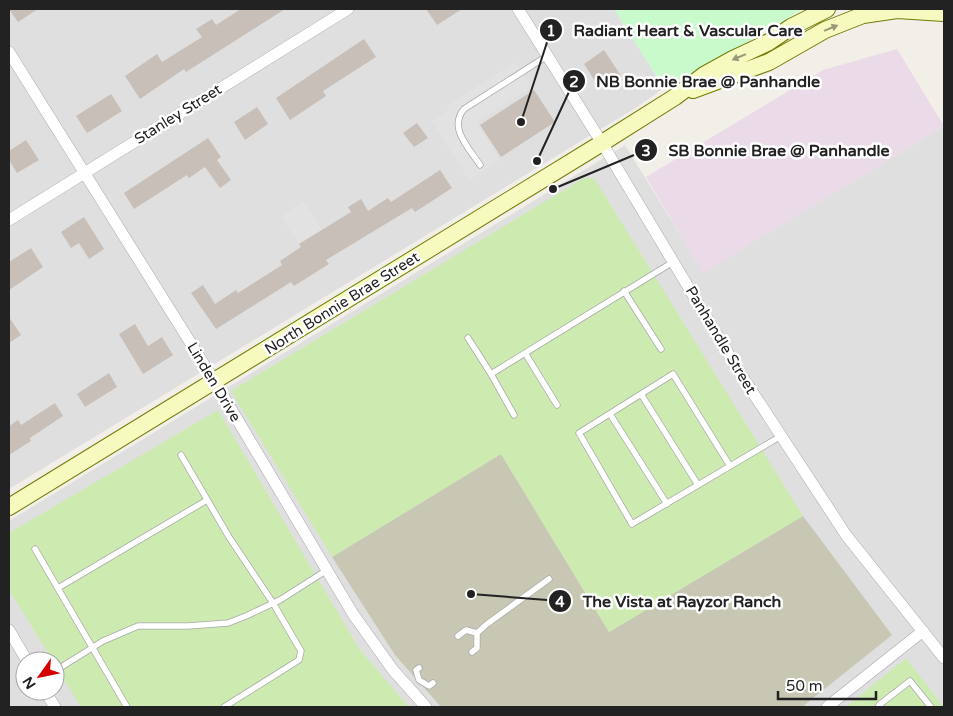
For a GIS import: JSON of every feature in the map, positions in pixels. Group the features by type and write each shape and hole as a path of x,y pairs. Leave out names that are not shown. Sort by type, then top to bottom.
{"main road":[{"name":"North Bonnie Brae Street","path":"9,507 215,382 675,97 704,75 828,9"},
{"name":"North Bonnie Brae Street","path":"675,97 769,62 825,30 863,15 897,10 944,13"}],"street":[{"name":"Stanley Street","path":"9,220 348,9"},
{"name":"Panhandle Street","path":"518,9 602,142 738,370 781,436 846,535 944,658"},
{"name":"Linden Drive","path":"9,52 215,382 353,614 393,670 426,707"},
{"path":"9,630 21,651"},
{"path":"827,707 923,631"}],"lane":[{"path":"480,165 460,133 457,126 458,117 464,109 547,56"},
{"path":"491,374 673,262"},
{"path":"624,291 661,350"},
{"path":"468,338 514,415"},
{"path":"525,353 557,405"},
{"path":"730,466 673,374 579,433 632,524 781,436"},
{"path":"642,394 698,485"},
{"path":"610,414 667,504"},
{"path":"182,455 229,537 273,603 301,651 299,660 224,707"},
{"path":"58,588 207,500"},
{"path":"35,549 128,707"},
{"path":"65,665 103,641 138,626 188,626 228,623 273,603 327,570"},
{"path":"472,652 477,648 478,633 487,624 549,579"},
{"path":"458,636 466,630 478,633"},
{"path":"419,668 416,670 419,680 429,686 433,683"},
{"path":"409,688 419,680"},
{"path":"881,707 879,705 910,681 931,707"}],"shaded area":[{"path":"9,9 614,9 664,88 637,107 9,489"},
{"path":"897,49 944,126 703,273 646,177 823,70"},
{"path":"515,62 531,87 476,122 500,160 469,180 432,121 449,110 447,106"},
{"path":"944,126 944,707 9,707 9,521 625,145 703,272"},
{"path":"304,201 322,230 299,244 281,216"},
{"path":"501,454 609,632 803,516 892,635 802,707 441,707 395,655 332,557"}],"green space":[{"path":"614,9 802,9 664,88"},
{"path":"584,178 594,178 803,516 609,632 501,454 332,557 231,391"},
{"path":"218,410 360,650 409,707 81,707 65,681 65,651 47,651 9,590 9,533"},
{"path":"906,658 944,707 846,707"}],"building":[{"path":"9,9 38,9 18,22"},
{"path":"241,9 285,9 186,72 184,69 140,99 125,76 157,54 162,62 202,37 196,29 212,19 216,25"},
{"path":"426,9 462,9 437,25"},
{"path":"364,39 376,57 323,91 326,96 290,120 276,98"},
{"path":"604,50 621,76 600,89 584,64"},
{"path":"534,90 555,122 501,157 480,125"},
{"path":"111,94 122,111 87,133 76,116"},
{"path":"257,107 268,124 245,140 234,122"},
{"path":"417,123 428,138 414,147 403,133"},
{"path":"208,138 221,157 217,160 231,180 220,188 205,167 189,178 187,175 134,209 124,193"},
{"path":"26,140 39,160 17,173 9,160 9,151"},
{"path":"440,170 452,188 415,212 412,208 326,260 329,264 294,286 291,282 216,329 191,293 203,285 215,304 236,290 238,293 282,265 280,261 301,247 299,244 351,212 348,207 361,199 368,211 388,198 391,202"},
{"path":"84,217 104,249 89,259 79,243 71,248 61,232"},
{"path":"31,248 43,267 9,290 9,262"},
{"path":"9,317 21,335 9,343"},
{"path":"135,324 148,346 162,337 173,355 143,374 119,334"},
{"path":"109,373 117,387 85,407 77,394"},
{"path":"55,403 63,416 30,438 31,441 9,455 9,426 18,420 21,425"}],"place":[{"name":"Radiant Heart & Vascular Care","path":"521,122"},
{"name":"NB Bonnie Brae @ Panhandle","path":"537,161"},
{"name":"SB Bonnie Brae @ Panhandle","path":"553,189"},
{"name":"The Vista at Rayzor Ranch","path":"471,594"}]}
